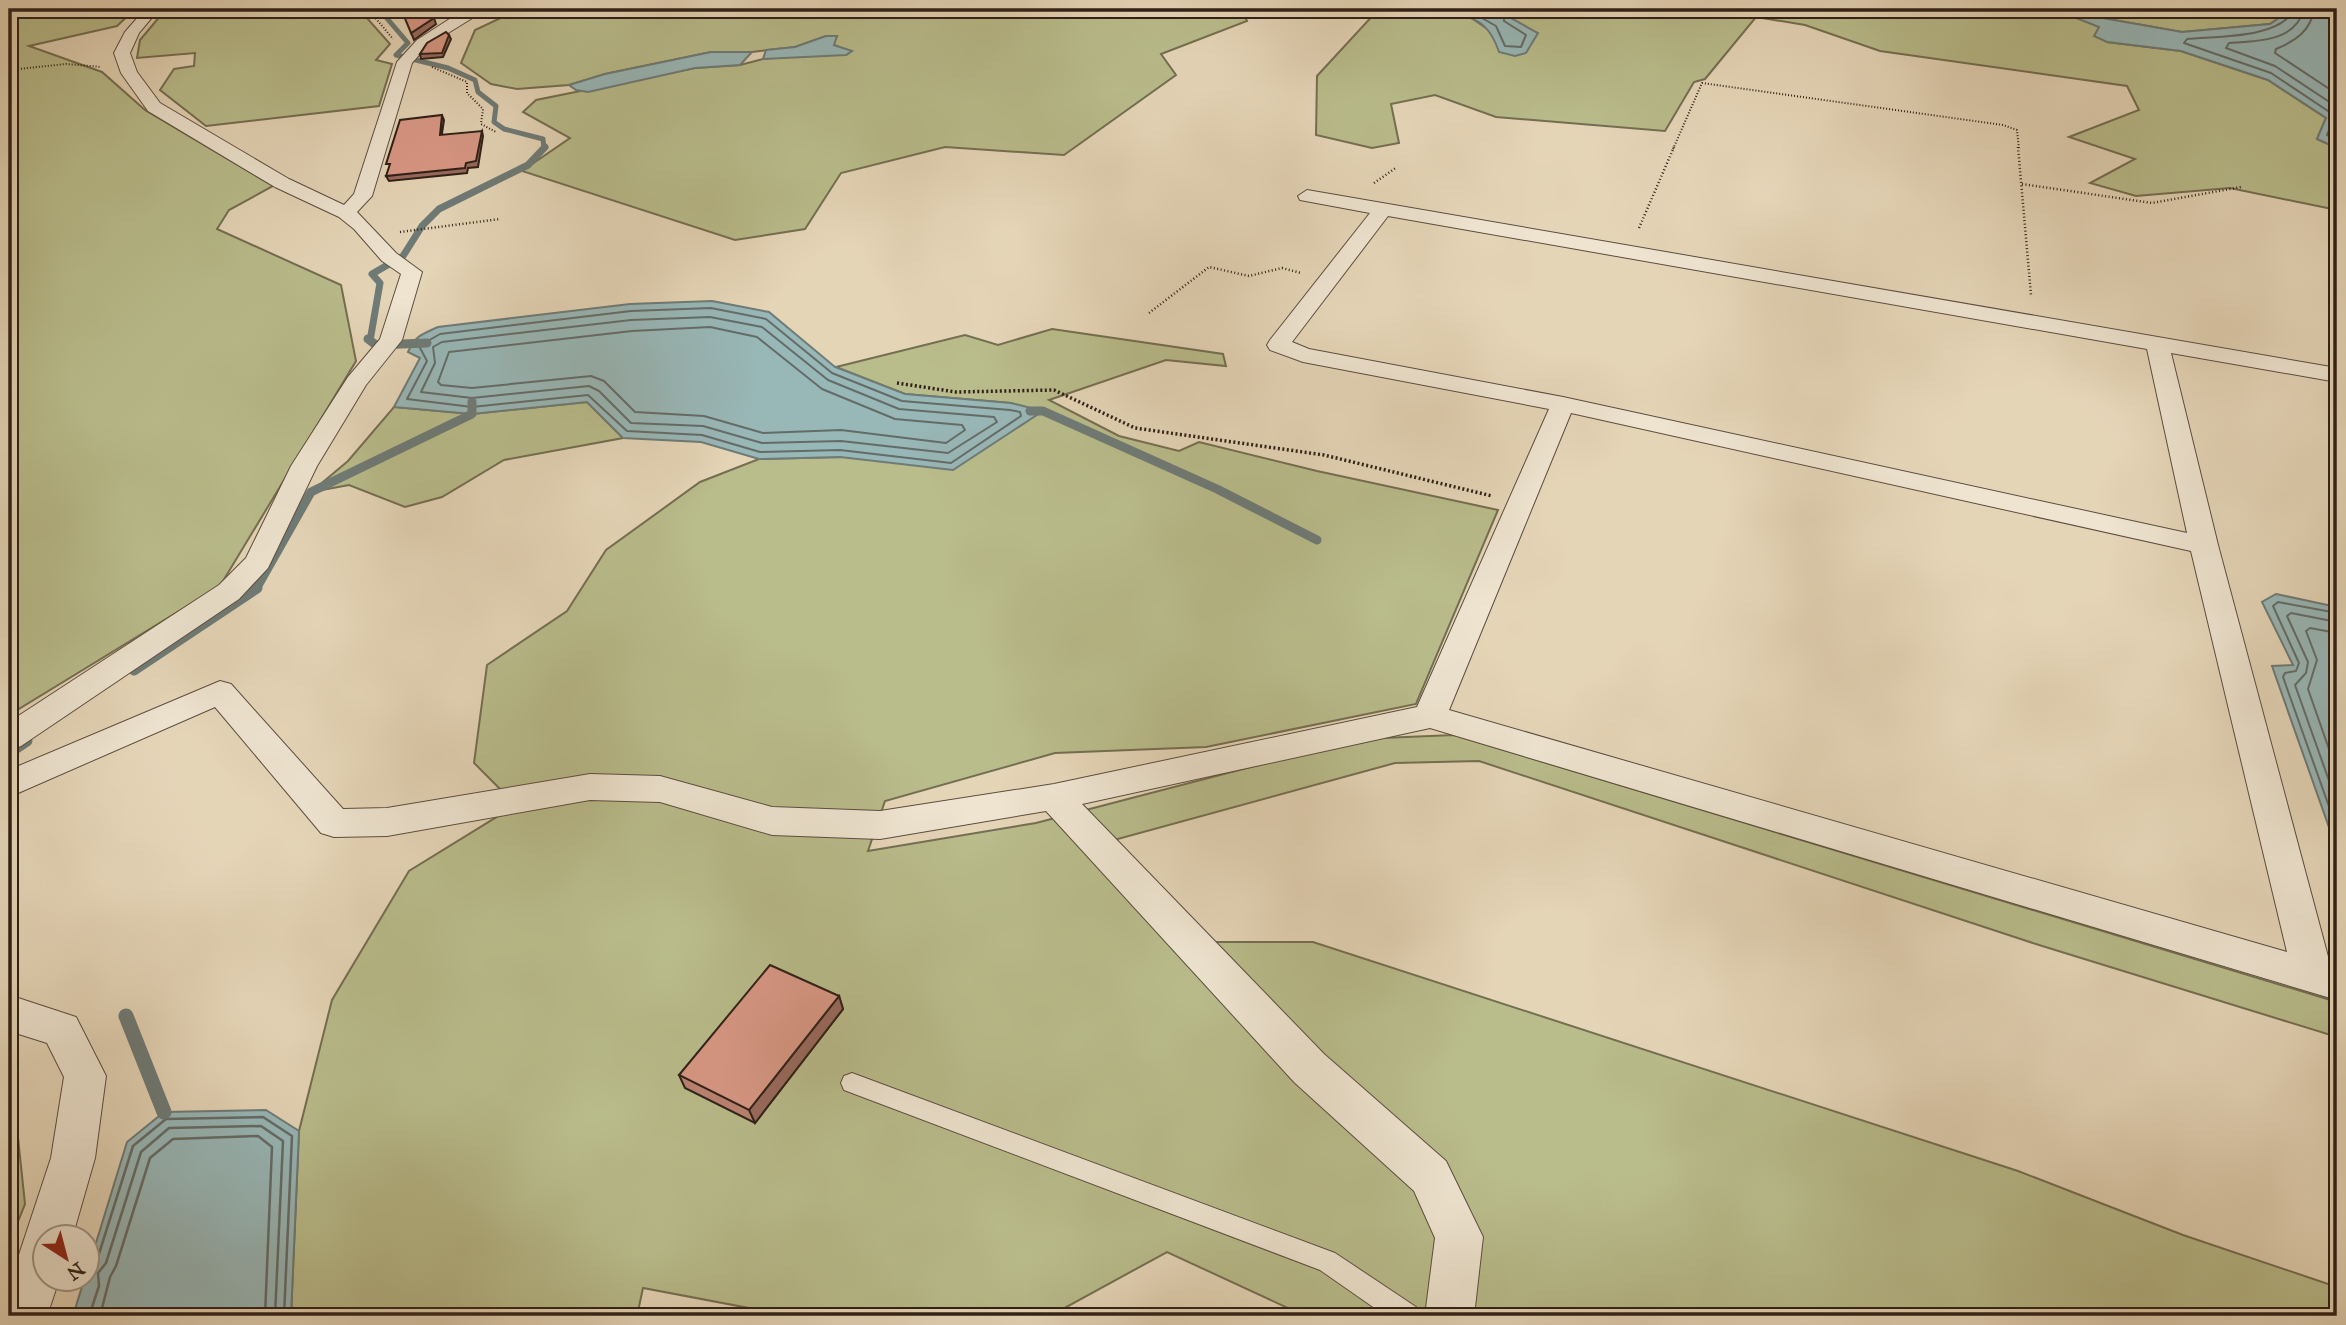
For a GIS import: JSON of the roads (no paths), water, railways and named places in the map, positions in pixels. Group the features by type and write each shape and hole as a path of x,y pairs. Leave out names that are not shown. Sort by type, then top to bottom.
{"street":[{"path":"9,738 229,592 258,562 304,466 356,382 388,344 412,272 394,260 346,213 282,183 154,107 126,66 122,53 125,43 152,9"},
{"path":"346,213 363,196 407,59 422,43 470,14 472,9"},
{"path":"1307,196 2337,375"},
{"path":"1382,210 1278,345 1303,355 1563,404 2204,545"},
{"path":"2157,343 2204,545 2325,980"},
{"path":"1430,716 1563,404"},
{"path":"9,784 220,692 334,823 387,822 590,788 660,789 772,821 880,825 1055,797 1430,716 2325,980"},
{"path":"1055,797 1309,1068 1430,1176 1460,1237 1450,1316"},
{"path":"9,1013 61,1030 85,1076 73,1158 52,1224"},
{"path":"23,1316 32,1288"}],"lane":[{"path":"852,1083 1327,1261 1407,1316"}],"water":[{"path":"1459,9 1511,9 1509,17 1538,33 1526,53 1515,56 1499,52 1489,31 1479,22 1457,13"},
{"path":"2292,9 2337,9 2337,148 2317,139 2326,118 2268,80 2181,51 2107,42 2094,36 2099,27 2066,14 2074,13 2182,32 2270,24"},
{"path":"826,36 837,36 834,45 852,51 846,55 763,59 766,50 795,47"},
{"path":"711,52 752,52 740,65 695,68 588,92 576,90 569,85 605,74"},
{"path":"712,301 769,312 835,367 905,394 1011,403 1043,411 953,470 840,457 759,459 701,442 623,438 587,402 472,414 394,407 420,358 408,352 411,346 420,336 438,327 630,304"},
{"path":"2276,594 2337,607 2337,850 2272,666 2293,665 2262,602"},
{"path":"266,1110 299,1131 291,1316 73,1316 80,1294 102,1294 102,1224 127,1142 164,1112"}],"waterway":[{"path":"379,9 408,43 396,55 448,68 475,80 478,92 496,106 494,122 504,129 543,139 544,148"},
{"path":"370,341 380,283 372,274 403,256 422,226 439,209 528,165 544,148"},
{"path":"370,341 376,345 427,343"},
{"path":"256,588 311,492 472,414 472,402"},
{"path":"1030,411 1043,411 1217,489 1317,540"},
{"path":"134,670 256,588"},
{"path":"9,753 27,741"},
{"path":"126,1016 164,1112"}]}
